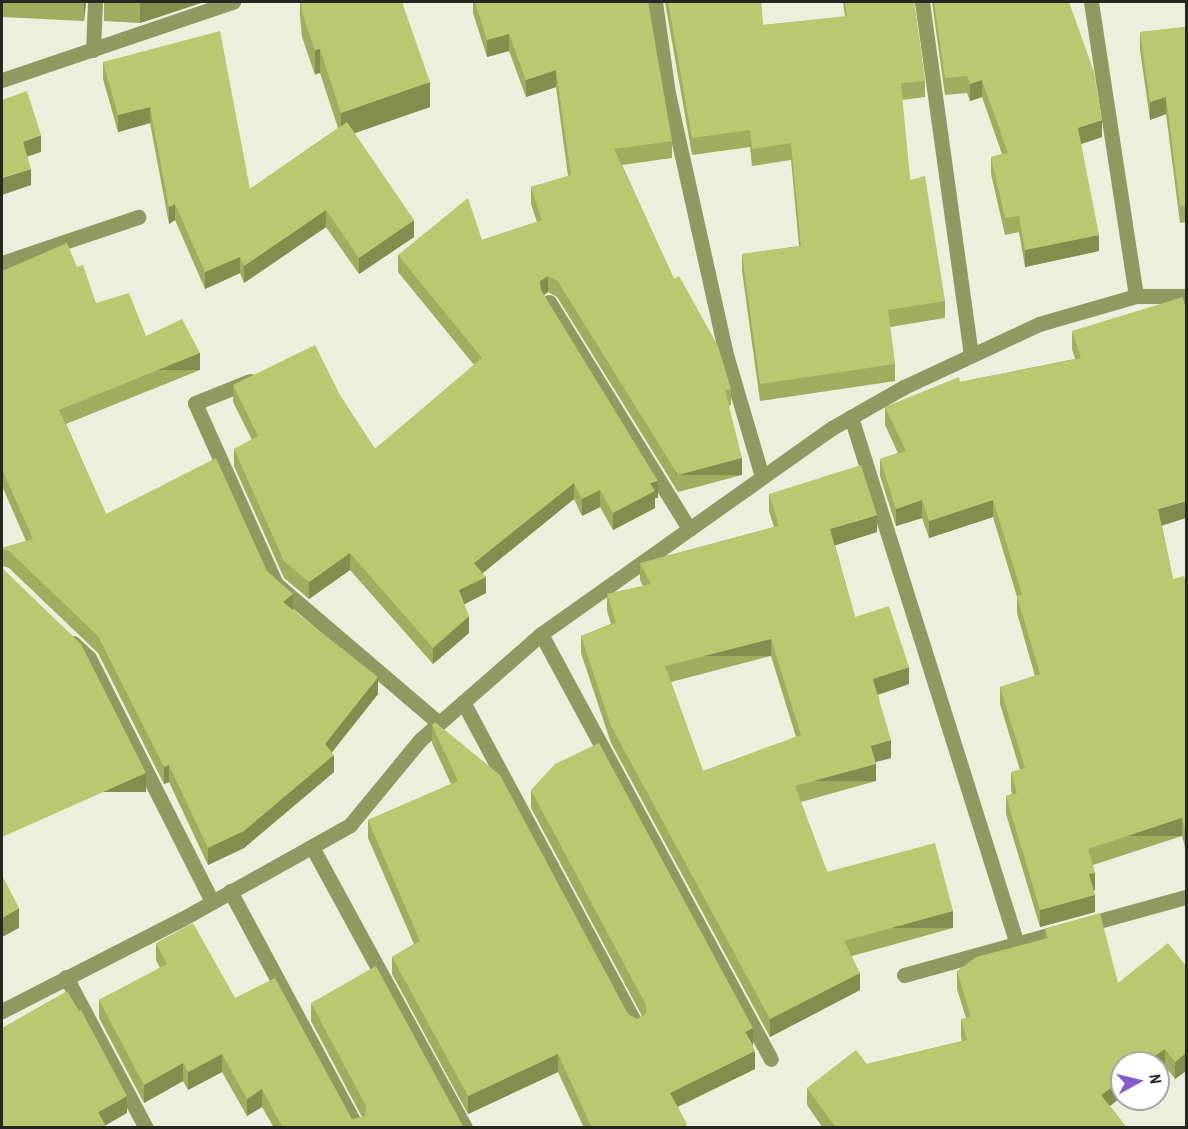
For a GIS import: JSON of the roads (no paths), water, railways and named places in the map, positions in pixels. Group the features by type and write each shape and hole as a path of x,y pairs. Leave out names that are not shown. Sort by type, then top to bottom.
{"street":[{"path":"93,50 95,2"},
{"path":"2,80 233,2"},
{"path":"655,2 668,93 725,351 762,477"},
{"path":"922,2 971,356"},
{"path":"1091,2 1136,296"},
{"path":"2,263 138,217"},
{"path":"2,1011 212,901 350,825 439,723 541,634 762,477 851,417 1039,324 1136,296 1186,296"},
{"path":"549,302 689,529"},
{"path":"267,375 195,403 276,584 439,723"},
{"path":"851,417 1017,944"},
{"path":"541,634 771,1059"},
{"path":"65,635 89,658 212,901"},
{"path":"463,702 637,1027"},
{"path":"312,847 465,1128"},
{"path":"230,891 357,1128"},
{"path":"904,975 1186,897"},
{"path":"66,977 146,1128"}]}
